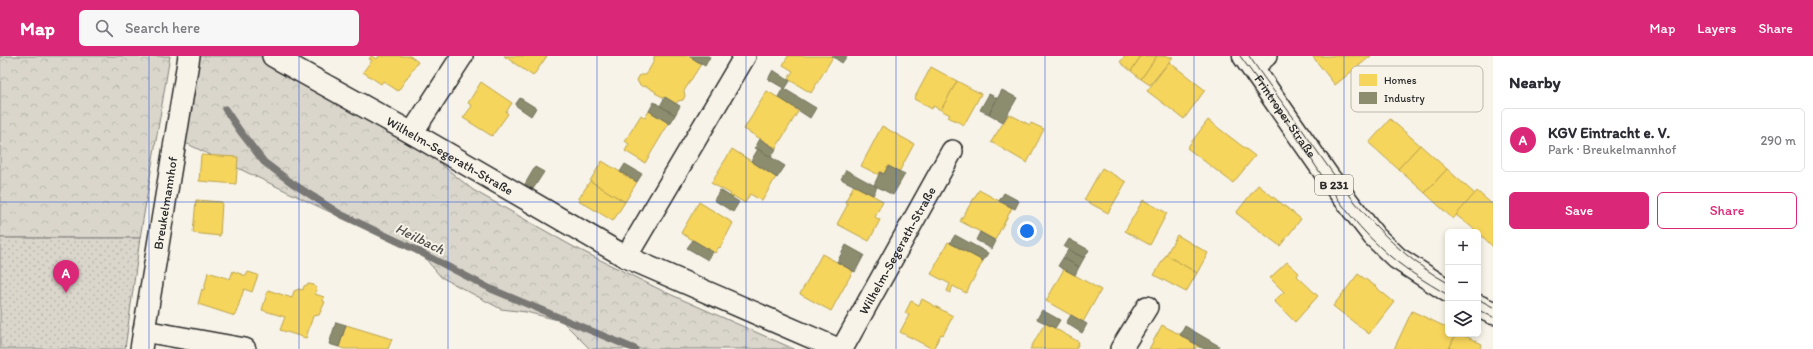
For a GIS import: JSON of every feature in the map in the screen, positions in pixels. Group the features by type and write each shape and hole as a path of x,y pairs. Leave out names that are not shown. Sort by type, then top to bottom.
{"main road":[{"name":"Frintroper Straße","path":"1254,60 1329,178 1374,236 1397,258 1445,288"},
{"path":"1481,307 1493,313"}],"street":[{"name":"Breukelmannhof","path":"142,340 189,56"},
{"name":"Wilhelm-Segerath-Straße","path":"273,56 412,133 626,257 838,349"},
{"path":"412,133 462,56"},
{"path":"626,257 745,56"},
{"name":"Wilhelm-Segerath-Straße","path":"842,349 952,151"},
{"path":"1121,349 1148,307"},
{"path":"142,340 245,349"}],"green space":[{"path":"0,56 170,56 140,238 0,238"},
{"path":"189,56 265,56 420,147 473,190 572,246 665,292 794,349 590,349 562,321 526,312 501,309 441,277 424,257 175,138"},
{"path":"0,238 140,238 125,349 0,349"}],"building: Homes":[{"path":"371,56 377,59 379,56 410,56 418,62 398,91 383,81 381,84 363,72 372,60 369,59"},
{"path":"504,56 547,56 533,76"},
{"path":"654,56 689,56 701,64 684,91 685,96 683,100 678,101 676,104 655,93 656,92 646,86 643,87 637,80 640,75 646,75 654,61"},
{"path":"788,56 833,57 811,93 788,79 793,71 783,65"},
{"path":"1125,56 1141,56 1131,71 1120,62"},
{"path":"1141,56 1157,56 1141,79 1131,71"},
{"path":"1157,56 1173,57 1150,85 1141,79"},
{"path":"1371,56 1359,66 1351,66 1351,72 1335,85 1313,57"},
{"path":"1169,62 1205,90 1184,119 1147,91"},
{"path":"931,67 957,81 941,110 933,106 932,109 914,99"},
{"path":"957,81 981,94 964,125 948,117 950,115 941,110"},
{"path":"481,82 512,103 506,112 508,114 492,136 463,118 472,106 468,103"},
{"path":"767,91 799,110 776,148 744,129"},
{"path":"649,111 669,123 645,163 625,151 629,144 625,141 641,115 645,118"},
{"path":"1009,114 1030,125 1031,123 1044,129 1027,163 991,142"},
{"path":"1390,119 1420,145 1398,169 1369,143"},
{"path":"1208,120 1255,156 1233,183 1187,148"},
{"path":"882,126 914,144 899,172 888,166 884,174 880,172 879,175 861,166"},
{"path":"1420,145 1447,169 1425,193 1398,169"},
{"path":"732,149 776,177 762,201 750,194 745,203 733,196 732,199 729,197 731,194 711,183"},
{"path":"201,155 238,157 236,184 199,181"},
{"path":"602,161 637,182 625,202 590,181"},
{"path":"1102,168 1126,182 1108,213 1084,200"},
{"path":"1447,169 1475,194 1453,219 1425,193"},
{"path":"590,181 625,202 613,221 578,200"},
{"path":"854,185 883,201 875,217 880,220 869,241 837,224 848,204 845,202"},
{"path":"1258,185 1301,219 1280,246 1236,213"},
{"path":"979,190 1012,208 995,240 960,221"},
{"path":"1477,191 1493,205 1493,247 1481,235 1481,229 1474,229 1456,215"},
{"path":"196,200 222,202 220,236 193,233"},
{"path":"1143,200 1167,213 1150,245 1125,231"},
{"path":"699,202 733,223 720,248 719,247 715,253 681,233"},
{"path":"1177,235 1208,253 1197,273 1166,255"},
{"path":"948,242 983,261 966,293 953,286 950,293 947,291 950,284 931,274"},
{"path":"822,254 853,271 831,311 800,294"},
{"path":"1166,255 1197,273 1186,292 1154,275"},
{"path":"1287,262 1299,273 1297,276 1318,296 1295,322 1274,301 1284,292 1270,278"},
{"path":"1064,269 1101,290 1083,322 1046,301"},
{"path":"233,271 246,276 248,272 258,275 252,292 244,289 235,316 198,304 202,289 204,290 208,272 230,279"},
{"path":"1358,274 1378,288 1394,302 1369,334 1333,306"},
{"path":"309,284 314,285 317,290 315,294 324,297 323,301 325,302 319,315 313,316 306,338 280,330 285,317 262,310 268,290 292,298 294,291 299,289 303,290 304,286"},
{"path":"922,299 953,316 943,335 941,334 933,349 900,332 909,315 905,313 911,301 919,305"},
{"path":"1412,311 1445,327 1445,337 1455,337 1449,349 1394,349"},
{"path":"1045,323 1079,342 1076,349 1030,349"},
{"path":"346,325 392,339 388,349 344,349 339,347"},
{"path":"1162,325 1201,346 1200,348 1197,346 1195,349 1149,349"},
{"path":"1455,337 1467,337 1482,344 1480,349 1449,349"}],"building: Industry":[{"path":"689,56 708,56 710,57 705,66"},
{"path":"832,56 847,56 842,63"},
{"path":"773,70 790,81 785,89 768,79"},
{"path":"783,88 816,108 810,118 778,97"},
{"path":"1002,90 1017,98 1003,122 989,114"},
{"path":"989,94 997,98 989,114 980,110"},
{"path":"665,97 680,106 675,115 660,106"},
{"path":"520,98 536,108 531,116 515,105"},
{"path":"654,102 675,115 670,124 649,111"},
{"path":"760,139 776,149 771,157 755,148"},
{"path":"758,149 785,166 777,178 751,161"},
{"path":"625,164 642,174 637,182 620,172"},
{"path":"888,166 905,174 893,195 874,185 880,172 884,174"},
{"path":"535,167 544,172 533,189 525,184"},
{"path":"846,170 877,187 873,195 841,179"},
{"path":"720,190 739,202 733,212 714,200"},
{"path":"1004,193 1019,201 1015,209 999,201"},
{"path":"980,232 996,241 992,249 976,240"},
{"path":"955,235 988,253 983,261 950,243"},
{"path":"1069,239 1089,250 1084,258 1064,247"},
{"path":"693,240 713,252 708,260 687,248"},
{"path":"846,245 864,255 855,272 837,262"},
{"path":"1068,250 1084,258 1079,267 1063,258"},
{"path":"1063,258 1079,267 1075,275 1058,266"},
{"path":"1042,310 1060,320 1055,328 1037,319"},
{"path":"1071,315 1087,324 1082,333 1066,323"},
{"path":"336,322 346,325 339,347 329,344"},
{"path":"1185,326 1219,346 1217,349 1204,349 1180,335"}],"waterway":[{"name":"Heilbach","path":"225,109 264,162 292,183 340,214 414,249 491,289 635,349"}],"tram line":[{"path":"1240,56 1258,80 1332,191 1360,227 1370,238 1405,268 1445,293"},
{"path":"1249,56 1347,192 1364,213 1403,252 1445,281"},
{"path":"1481,301 1493,307"},
{"path":"1481,311 1493,317"}],"place":[{"name":"KGV Eintracht e. V.","path":"66,293"}]}
